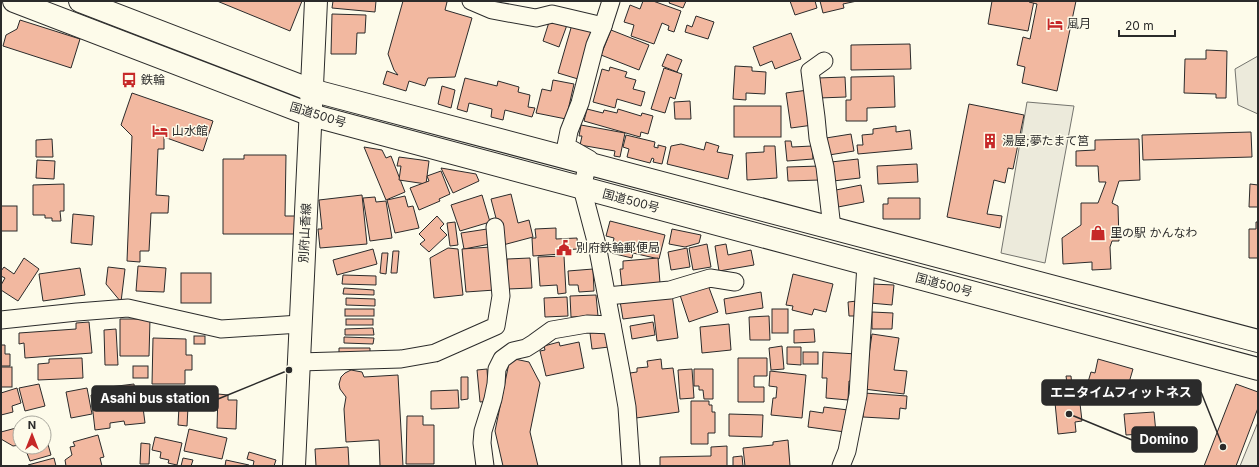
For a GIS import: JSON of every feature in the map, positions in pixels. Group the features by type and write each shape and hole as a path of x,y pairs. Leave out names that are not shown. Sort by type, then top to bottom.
{"main road":[{"name":"国道500号","path":"14,1 311,115 1258,369"},
{"name":"国道500号","path":"80,1 311,90 1258,341"},
{"name":"別府山香線","path":"294,466 316,1"}],"street":[{"path":"471,1 492,10 536,18 552,14 603,26"},
{"path":"611,1 595,45 580,103 569,131 566,146 589,158 582,188 597,245 627,407 632,466"},
{"path":"824,61 810,71 818,138 825,167 832,228"},
{"path":"299,362 401,359 435,353 496,326 501,296 495,228"},
{"path":"841,466 847,451 858,395 866,264"},
{"path":"607,296 670,290 710,278 735,282"},
{"path":"1,320 128,308 221,330 300,324"},
{"path":"485,466 482,443 483,430 493,399 497,369 502,359 513,351 526,348 552,330 587,324 612,325"}],"shaded area":[{"path":"1258,56 1258,114 1238,105 1235,69"},
{"path":"1027,102 1074,106 1045,263 1001,253"},
{"path":"1258,422 1258,466 1240,466"}],"building":[{"path":"217,1 302,1 290,31"},
{"path":"333,1 376,1 375,12 332,8"},
{"path":"403,1 445,1 447,2 445,10 472,18 455,77 428,78 425,86 409,81 406,91 383,84 387,71 398,75 394,70 388,54"},
{"path":"643,1 653,1 681,11 674,32 668,30 669,26 662,23 654,44 631,36 634,25 624,22 630,5 640,9"},
{"path":"670,1 686,1 683,8 669,3"},
{"path":"790,1 815,1 817,8 795,15"},
{"path":"820,1 857,1 843,4 844,8 823,13"},
{"path":"992,1 1034,1 1028,31 988,24"},
{"path":"1029,1 1076,1 1057,91 1022,83 1025,67 1017,65 1023,37 1030,39 1037,4"},
{"path":"332,14 366,15 365,33 357,33 356,54 331,54"},
{"path":"696,16 714,22 708,39 685,32 687,25 692,27"},
{"path":"550,19 567,25 559,47 543,41"},
{"path":"20,20 80,39 71,68 3,46 6,35 17,29"},
{"path":"573,21 593,27 578,79 558,73"},
{"path":"611,30 649,45 639,70 601,55"},
{"path":"791,33 801,59 775,69 772,61 760,66 753,47"},
{"path":"910,44 911,69 851,70 851,45"},
{"path":"1206,50 1227,51 1226,98 1216,98 1216,94 1184,93 1185,59 1206,59"},
{"path":"667,54 682,60 677,72 662,66"},
{"path":"735,66 752,67 752,71 766,72 765,94 746,93 746,100 733,99"},
{"path":"610,67 627,72 625,77 636,80 633,89 645,92 641,106 617,99 615,108 593,102 602,69 609,71"},
{"path":"664,68 682,74 675,99 670,97 665,113 651,109"},
{"path":"894,76 895,107 867,108 867,121 846,121 846,100 851,100 851,77"},
{"path":"845,77 846,97 819,98 818,78"},
{"path":"465,78 497,86 498,81 519,87 518,92 530,95 528,107 535,108 532,117 505,110 503,120 491,117 492,109 469,103 467,112 457,109"},
{"path":"553,80 574,84 566,119 536,113 542,89 551,91"},
{"path":"442,86 455,90 451,108 438,104"},
{"path":"808,90 813,125 791,128 786,93"},
{"path":"132,93 213,121 203,151 164,137 164,149 158,149 156,195 169,196 168,213 151,213 149,251 140,251 140,262 127,261 132,136 121,125"},
{"path":"690,101 691,119 675,119 674,102"},
{"name":"湯屋;夢たまて筥","path":"969,104 1024,115 1013,169 1008,168 1005,183 994,180 987,214 1002,216 1000,228 947,217"},
{"path":"734,106 781,106 781,137 734,137"},
{"path":"587,109 603,113 604,110 617,113 618,109 641,116 642,113 653,116 648,134 641,132 640,137 584,121"},
{"path":"581,125 625,133 620,157 614,156 615,151 580,145 582,136 579,136"},
{"path":"896,126 896,132 910,130 912,149 858,154 857,145 863,145 862,135 873,134 873,129"},
{"path":"1251,132 1252,157 1143,160 1142,135"},
{"path":"851,134 854,151 829,155 826,138"},
{"path":"626,135 655,142 654,147 658,148 658,145 666,147 662,164 653,162 654,159 652,158 650,163 627,157 629,149 623,147"},
{"path":"52,139 53,157 36,157 36,140"},
{"path":"1139,139 1140,180 1119,181 1112,203 1118,206 1119,241 1112,241 1110,247 1111,269 1092,270 1092,262 1063,264 1062,238 1081,225 1081,203 1098,203 1106,182 1099,182 1098,166 1076,166 1076,151 1095,150 1095,140"},
{"path":"785,141 791,141 792,147 812,146 813,159 787,161"},
{"path":"706,142 719,146 717,152 733,155 728,179 667,164 671,146 681,144 704,150"},
{"path":"764,146 775,146 777,178 747,180 746,153 764,152"},
{"path":"364,147 382,150 386,158 391,156 405,192 386,200"},
{"path":"244,155 286,155 285,216 303,216 303,234 223,234 223,159 244,159"},
{"path":"399,157 429,161 426,184 399,180 401,166 397,166"},
{"path":"858,159 860,178 833,181 831,162"},
{"path":"37,160 55,161 54,179 36,178"},
{"path":"917,164 918,182 878,184 877,166"},
{"path":"820,166 820,180 788,181 787,167"},
{"path":"441,168 476,174 479,181 453,193"},
{"path":"441,171 450,194 439,199 440,201 419,210 410,188 429,181 427,176"},
{"path":"64,184 64,211 60,211 61,221 52,221 52,218 45,218 45,215 33,215 33,185"},
{"path":"1250,184 1258,185 1258,207 1249,207"},
{"path":"861,185 864,202 838,207 836,190"},
{"path":"511,194 518,223 529,220 533,237 503,245 491,199"},
{"path":"362,195 367,244 320,248 318,229 322,229 319,200"},
{"path":"482,195 490,222 460,231 451,205"},
{"path":"405,196 408,207 413,206 419,228 395,233 387,200"},
{"path":"375,197 376,202 386,201 392,238 370,241 363,198"},
{"path":"888,198 920,198 920,219 883,219 883,204 888,204"},
{"path":"1,206 17,206 17,231 1,231"},
{"path":"73,214 94,216 92,245 71,243"},
{"path":"437,216 444,224 440,228 447,235 429,252 420,244 425,240 419,234"},
{"path":"610,221 665,235 659,259 633,253 632,258 611,253 614,238 606,236"},
{"path":"455,222 458,245 450,246 447,223"},
{"path":"1256,222 1258,222 1258,258 1249,258 1249,229 1256,229"},
{"path":"556,228 556,239 577,238 578,249 561,250 561,254 533,256 532,238 536,238 535,229"},
{"path":"487,229 490,244 464,249 461,233"},
{"path":"672,229 701,235 699,243 685,247 669,244"},
{"path":"707,244 711,267 693,270 689,248"},
{"path":"726,244 728,255 751,250 754,265 719,271 715,246"},
{"path":"491,247 495,290 466,292 462,249"},
{"path":"448,248 458,249 463,295 434,298 430,258"},
{"path":"687,248 690,267 671,270 668,252"},
{"path":"373,249 377,264 337,275 333,260"},
{"path":"393,251 399,251 397,273 391,273"},
{"path":"382,253 388,253 386,274 380,273"},
{"path":"564,256 566,293 558,294 557,285 540,286 538,257"},
{"path":"24,258 39,269 18,301 1,290 1,285 5,278 1,276 1,271 4,267 14,274"},
{"path":"530,258 532,288 508,289 507,259"},
{"path":"658,258 660,283 622,287 620,269 623,269 623,261"},
{"path":"138,266 166,268 164,292 136,291"},
{"path":"108,267 125,269 121,302 106,284"},
{"path":"80,268 85,295 43,301 39,274"},
{"path":"593,269 594,291 579,292 578,285 569,285 568,271"},
{"path":"181,273 211,273 211,303 181,303"},
{"path":"793,274 833,284 826,312 814,309 812,315 792,310 793,306 786,305"},
{"path":"343,275 376,276 376,285 342,284"},
{"path":"872,284 894,285 892,305 870,303"},
{"path":"708,285 718,312 689,322 680,295"},
{"path":"344,288 374,290 374,295 343,294"},
{"path":"761,292 763,308 726,314 724,299"},
{"path":"672,294 678,338 657,341 654,315 623,319 620,301"},
{"path":"596,295 598,316 571,317 570,296"},
{"path":"567,297 568,316 545,317 544,298"},
{"path":"346,298 375,299 375,306 346,305"},
{"path":"857,301 858,316 849,316 848,302"},
{"path":"345,309 374,309 374,316 345,316"},
{"path":"772,309 788,309 788,333 772,333"},
{"path":"872,312 893,313 892,329 872,329"},
{"path":"769,316 770,340 750,340 749,317"},
{"path":"120,319 150,319 149,356 120,356"},
{"path":"346,319 373,319 373,325 346,325"},
{"path":"89,322 92,353 25,358 24,343 19,344 19,333 76,329 76,323"},
{"path":"653,322 655,335 632,339 630,326"},
{"path":"729,324 731,350 702,353 700,327"},
{"path":"373,328 374,335 345,335 345,329"},
{"path":"116,329 118,365 105,365 104,330"},
{"path":"814,329 815,342 794,343 794,330"},
{"path":"607,331 609,347 592,349 590,333"},
{"path":"872,334 899,338 894,370 907,371 904,394 864,389"},
{"path":"194,336 205,336 205,344 194,344"},
{"path":"344,337 374,338 373,344 344,343"},
{"path":"153,338 186,339 186,355 192,355 192,370 185,370 185,384 152,384"},
{"path":"559,342 560,346 579,342 584,368 546,376 540,351 545,350 544,346"},
{"path":"1,345 5,345 5,354 10,354 10,366 1,366"},
{"path":"782,346 784,369 771,370 769,348"},
{"path":"787,347 801,347 801,365 787,364"},
{"path":"339,348 370,348 370,354 339,353"},
{"path":"803,352 818,352 818,364 803,364"},
{"path":"823,352 857,354 855,381 849,381 848,400 826,398 827,378 822,378"},
{"path":"82,358 83,378 38,380 38,364 49,363 49,359"},
{"path":"510,358 529,362 540,383 530,432 538,466 503,466 495,431"},
{"path":"738,358 767,358 767,376 754,376 754,387 764,387 764,402 738,402"},
{"path":"661,359 662,369 673,368 679,412 636,418 630,373 637,372 637,368 648,367 647,361"},
{"path":"1098,359 1133,369 1128,386 1108,381 1104,397 1085,392 1091,372 1095,373"},
{"path":"133,366 148,366 148,378 133,378"},
{"path":"1,367 12,367 12,387 1,387"},
{"path":"487,369 489,401 480,402 477,370"},
{"path":"692,369 694,398 680,399 678,370"},
{"path":"694,369 713,369 713,399 704,399 703,390 699,390 699,386 694,386"},
{"path":"351,370 362,372 364,377 398,375 403,466 380,466 379,440 346,442 344,409 346,397 340,389 339,384 341,377"},
{"path":"770,371 806,375 802,418 771,415 773,398 776,398 777,387 769,386"},
{"path":"1066,376 1071,376 1072,387 1078,386 1082,421 1075,422 1076,432 1058,434 1054,392 1068,390"},
{"path":"461,377 468,377 468,399 461,400"},
{"path":"39,384 45,406 25,411 19,388"},
{"path":"134,384 135,393 141,392 145,423 125,425 124,421 110,423 110,428 95,430 91,395 101,393 101,388"},
{"path":"1236,384 1258,392 1258,408 1236,466 1204,466"},
{"path":"163,387 189,388 187,426 178,425 179,407 162,406"},
{"path":"17,388 21,403 12,406 13,412 1,415 1,393"},
{"path":"87,388 92,414 71,418 66,392"},
{"path":"458,390 459,408 431,409 431,391"},
{"path":"864,393 907,396 906,409 900,408 899,419 863,417"},
{"path":"218,394 228,395 228,400 237,400 236,429 217,428"},
{"path":"691,401 709,401 709,405 712,405 712,412 715,412 715,433 708,433 708,444 691,444"},
{"path":"824,407 848,410 845,432 808,427 810,411 823,413"},
{"path":"1154,412 1156,433 1126,435 1124,414"},
{"path":"729,414 763,415 762,437 729,436"},
{"path":"407,416 423,416 423,425 434,425 434,464 406,464"},
{"path":"12,429 12,445 1,439 1,432"},
{"path":"189,429 227,438 222,459 184,451"},
{"path":"98,435 104,457 100,458 102,466 66,466 65,460 72,455 70,447 75,446 73,442"},
{"path":"155,437 182,443 177,465 168,463 169,460 160,458 161,452 152,450"},
{"path":"788,440 790,466 745,466 743,448 773,445 773,442"},
{"path":"141,443 150,444 149,464 140,464"},
{"path":"727,446 727,466 660,466 660,457 711,456 711,447"},
{"path":"348,447 349,466 316,466 315,449"},
{"path":"249,452 276,460 274,466 253,466 254,461 247,459"},
{"path":"28,455 51,455 30,461"},
{"path":"742,456 743,466 733,466 733,457"},
{"path":"54,458 56,466 28,466 28,465"},
{"path":"183,458 193,460 191,466 181,466"},
{"path":"226,460 249,465 249,466 225,466"}],"place":[{"name":"風月","path":"1055,24"},
{"name":"鉄輪","path":"129,80"},
{"name":"山水館","path":"160,131"},
{"name":"湯屋;夢たまて筥","path":"990,141"},
{"name":"里の駅 かんなわ","path":"1098,233"},
{"name":"別府鉄輪郵便局","path":"564,248"},
{"name":"Asahi bus station","path":"289,370"},
{"name":"Domino","path":"1069,414"},
{"name":"エニタイムフィットネス","path":"1223,447"}]}
